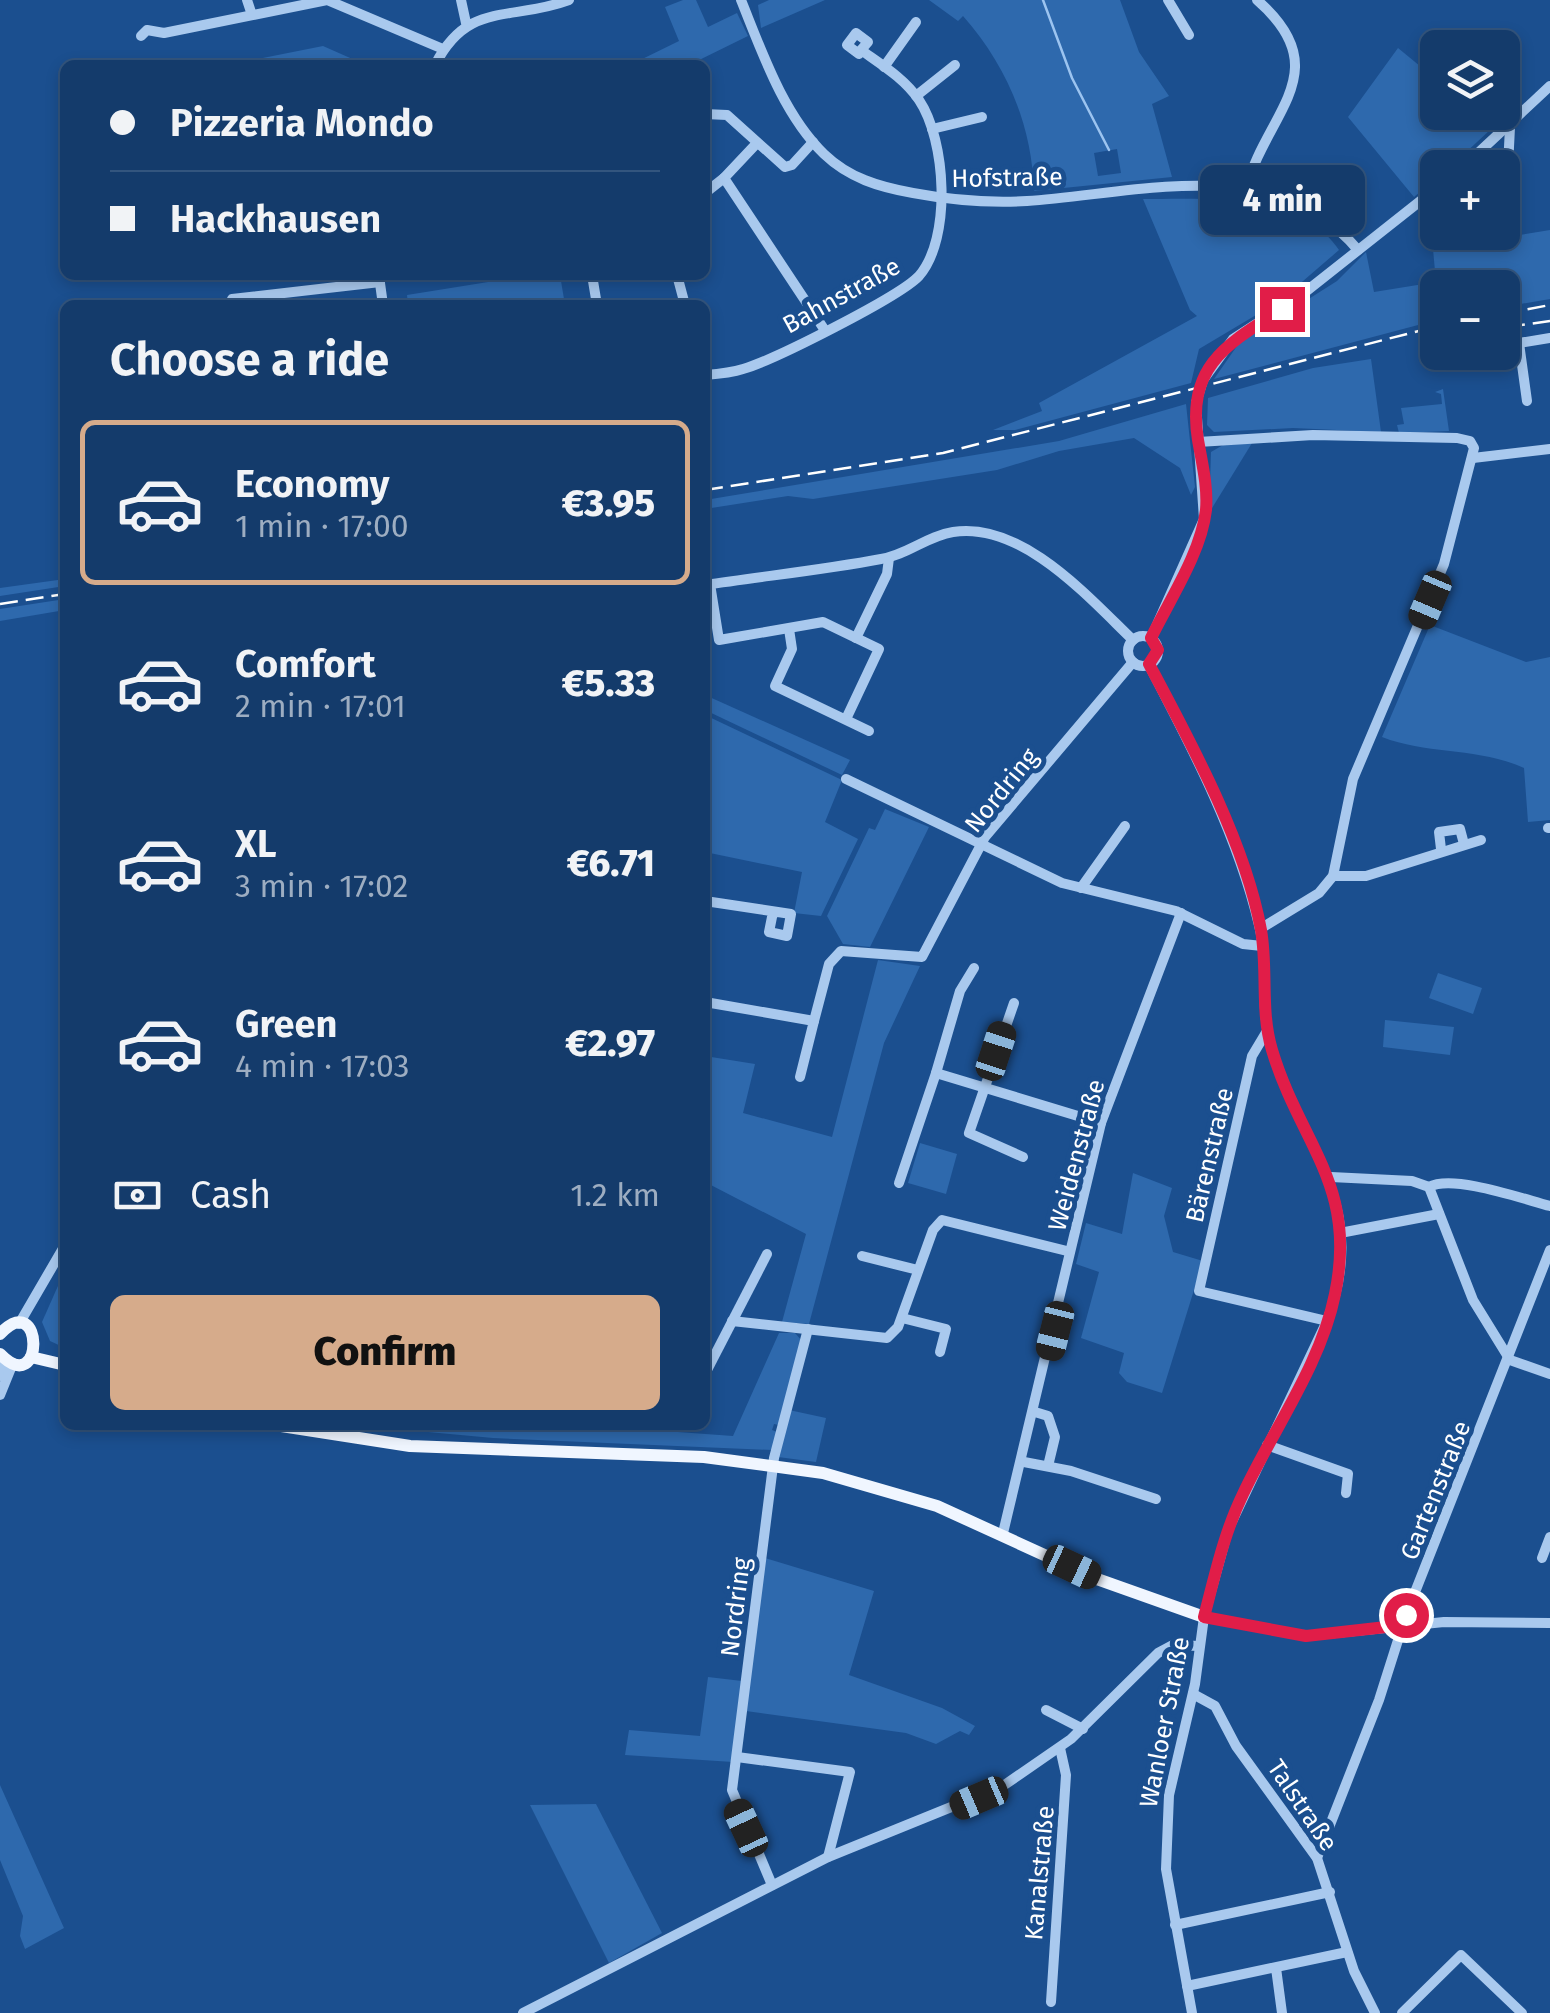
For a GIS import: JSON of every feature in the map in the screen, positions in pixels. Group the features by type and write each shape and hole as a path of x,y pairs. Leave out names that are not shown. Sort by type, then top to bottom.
{"main road":[{"path":"1,1332 25,1328 34,1351"},
{"path":"6,1359 34,1351 60,1362"},
{"path":"310,1430 427,1447 773,1464 880,1486 1003,1534 1097,1579 1204,1617"}],"street":[{"path":"248,0 252,15"},
{"path":"461,0 466,24"},
{"path":"438,60 466,24 569,0"},
{"name":"Hofstraße","path":"741,0 776,81 813,142 839,166 864,180 942,198 1028,200 1167,186 1246,190 1309,207 1332,223 1358,250"},
{"path":"1168,0 1189,35"},
{"path":"1246,190 1262,143 1290,101 1296,72 1285,28 1258,0"},
{"path":"141,36 147,30 164,32 321,1 342,2 444,49"},
{"path":"884,66 916,22"},
{"path":"862,50 916,96 955,65"},
{"path":"1520,116 1550,86"},
{"name":"Bahnstraße","path":"710,375 749,367 919,275 935,246 942,198 932,129 916,96"},
{"path":"710,114 725,114 787,167 813,142"},
{"path":"932,129 982,116"},
{"path":"1483,150 1505,130"},
{"path":"710,189 757,142"},
{"path":"724,178 824,329"},
{"path":"1151,638 1204,519 1206,491 1196,403 1203,380 1233,339 1293,301 1420,201"},
{"path":"232,299 365,280"},
{"path":"1527,401 1519,343 1550,338"},
{"path":"1198,442 1313,435 1462,438 1472,443 1473,458 1444,564 1355,772 1332,876 1316,895 1260,930"},
{"path":"1473,458 1550,449"},
{"path":"710,584 889,558 950,532 994,536 1061,571 1133,640"},
{"path":"856,638 888,572 889,558"},
{"path":"710,594 719,640 822,622 879,649 846,720"},
{"path":"789,629 792,649 775,686 869,731"},
{"path":"1133,640 1151,638"},
{"path":"1149,664 1158,650 1151,638"},
{"path":"1133,640 1129,652 1133,662 1149,664"},
{"name":"Nordring","path":"814,1021 830,964 840,951 921,958 980,844 1133,662"},
{"path":"1149,664 1223,817 1260,930 1267,1031"},
{"path":"846,779 1080,888 1181,913 1240,942 1262,946"},
{"path":"1080,888 1124,826"},
{"path":"1332,876 1366,876 1441,849 1481,840"},
{"path":"710,902 773,912"},
{"name":"Weidenstraße","path":"1003,1534 1036,1412 1070,1262 1067,1251 1074,1241 1101,1123 1181,913"},
{"path":"899,1183 959,994 974,968"},
{"path":"710,1003 814,1021 800,1077"},
{"path":"1014,1003 970,1135 1024,1158"},
{"name":"Wanloer Straße","path":"1192,2013 1175,1925 1165,1833 1204,1617 1228,1530 1328,1322 1337,1286 1340,1233 1330,1177 1281,1077 1267,1031"},
{"name":"Bärenstraße","path":"1267,1031 1252,1056 1199,1291 1328,1322"},
{"path":"936,1073 1101,1123"},
{"path":"1330,1177 1412,1181 1429,1187 1440,1182 1459,1184 1550,1206"},
{"path":"1429,1187 1475,1304 1510,1360 1550,1374"},
{"path":"1340,1233 1439,1214"},
{"path":"732,1321 879,1340 894,1332 902,1318 934,1228 942,1220 1067,1251"},
{"name":"Gartenstraße","path":"1317,1858 1550,1250"},
{"path":"710,1364 767,1254"},
{"path":"25,1328 60,1255"},
{"path":"862,1256 918,1270"},
{"path":"902,1318 946,1329 940,1352"},
{"name":"Nordring","path":"772,1884 733,1798 773,1464 808,1329"},
{"path":"0,1376 6,1359"},
{"path":"0,1395 6,1359"},
{"path":"1036,1412 1048,1416 1054,1430 1048,1466"},
{"path":"1267,1445 1348,1474 1346,1493"},
{"path":"1024,1462 1156,1500"},
{"path":"1542,1558 1550,1537"},
{"path":"1204,1617 1306,1636 1404,1625 1550,1623"},
{"path":"522,2013 772,1884 991,1792 1083,1729 1158,1652 1174,1645 1199,1646"},
{"name":"Talstraße","path":"1193,1694 1214,1704 1236,1746 1317,1858 1347,1952 1376,2013"},
{"path":"1046,1710 1083,1729"},
{"name":"Kanalstraße","path":"1051,2002 1066,1769 1060,1748"},
{"path":"737,1757 850,1772 828,1858"},
{"path":"1175,1925 1330,1892"},
{"path":"1188,1986 1347,1952"},
{"path":"1402,2013 1461,1955 1522,2013"},
{"path":"1276,1968 1282,2013"}],"shaded area":[{"path":"696,0 708,27 737,13 748,36 699,60 640,60 679,41 665,7"},
{"path":"769,0 825,0 761,28 758,5"},
{"path":"929,0 1120,0 1139,52 1169,96 1152,104 1172,177 1034,191 1028,143 1014,98 979,35 963,16 958,21","holes":["1117,149 1121,173 1098,176 1094,153"]},
{"path":"323,46 355,60 253,60"},
{"path":"1398,48 1420,66 1420,130 1490,130 1468,150 1420,150 1420,192 1414,197 1348,117"},
{"path":"1143,199 1222,200 1276,208 1322,231 1339,250 1281,300 1199,349 1191,383 1015,430 993,430 1042,411 1039,403 1197,316 1190,310"},
{"path":"1550,230 1550,299 1520,304 1520,270 1435,270 1433,250 1520,250 1520,235"},
{"path":"1366,252 1374,292 1420,285 1420,324 1214,379 1239,343 1337,281"},
{"path":"501,280 561,280 564,300 408,300 407,295"},
{"path":"1371,359 1381,432 1293,428 1214,432 1207,425 1208,398 1313,368"},
{"path":"1443,389 1449,431 1399,433 1397,425 1404,424 1401,408 1442,404 1441,394 1435,392"},
{"path":"1186,404 1195,487 1191,495 1180,468 1134,438 1059,451 997,470 813,499 788,496 710,508 710,499 1059,441"},
{"path":"1252,443 1209,513 1211,452 1223,445"},
{"path":"60,580 60,587 0,596 0,588"},
{"path":"60,600 60,611 0,621 0,609"},
{"path":"1430,625 1526,662 1550,657 1550,820 1528,822 1524,768 1489,757 1382,737"},
{"path":"710,697 850,760 842,775 710,712"},
{"path":"710,717 842,780 825,822 858,839 821,916 794,913 802,872 710,853"},
{"path":"885,809 929,827 870,947 843,944 827,916 869,828 875,830"},
{"path":"878,960 920,966 884,1043 809,1324 782,1322 806,1234 710,1185 710,1057 755,1064 743,1113 832,1137"},
{"path":"1438,973 1482,988 1473,1014 1429,998"},
{"path":"1385,1020 1454,1027 1450,1055 1383,1047"},
{"path":"920,1143 957,1154 946,1194 908,1183"},
{"path":"1133,1173 1172,1188 1164,1216 1173,1252 1203,1261 1162,1393 1127,1382 1119,1373 1124,1353 1081,1338 1099,1272 1076,1264 1086,1223 1122,1234"},
{"path":"60,1281 60,1346 50,1341 42,1322"},
{"path":"779,1333 795,1333 802,1341 779,1425 774,1424 772,1430 777,1432 772,1450 493,1438 406,1430 650,1430 733,1436"},
{"path":"789,1410 826,1418 816,1462 778,1457"},
{"path":"765,1558 874,1591 849,1675 942,1708 975,1726 969,1735 960,1731 936,1744 906,1733 746,1711"},
{"path":"708,1677 742,1681 733,1762 625,1755 629,1730 700,1736"},
{"path":"0,1785 64,1928 25,1949 20,1936 23,1916 0,1860"},
{"path":"596,1804 662,1933 609,1963 530,1805"}],"waterway":[{"path":"1043,0 1072,78 1109,150"}],"railway":[{"path":"1520,311 1550,305"},
{"path":"1520,325 1550,321"},
{"path":"710,489 943,453 1420,331"},
{"path":"0,604 60,595"}],"route":[{"path":"1282,309 1227,344 1200,386 1195,416 1206,491 1204,519 1151,638 1158,650 1156,660 1149,664 1218,805 1252,899 1261,934 1262,1000 1268,1038 1281,1077 1335,1191 1341,1256 1330,1316 1235,1510 1204,1617 1306,1636 1404,1625 1406,1615"}]}
